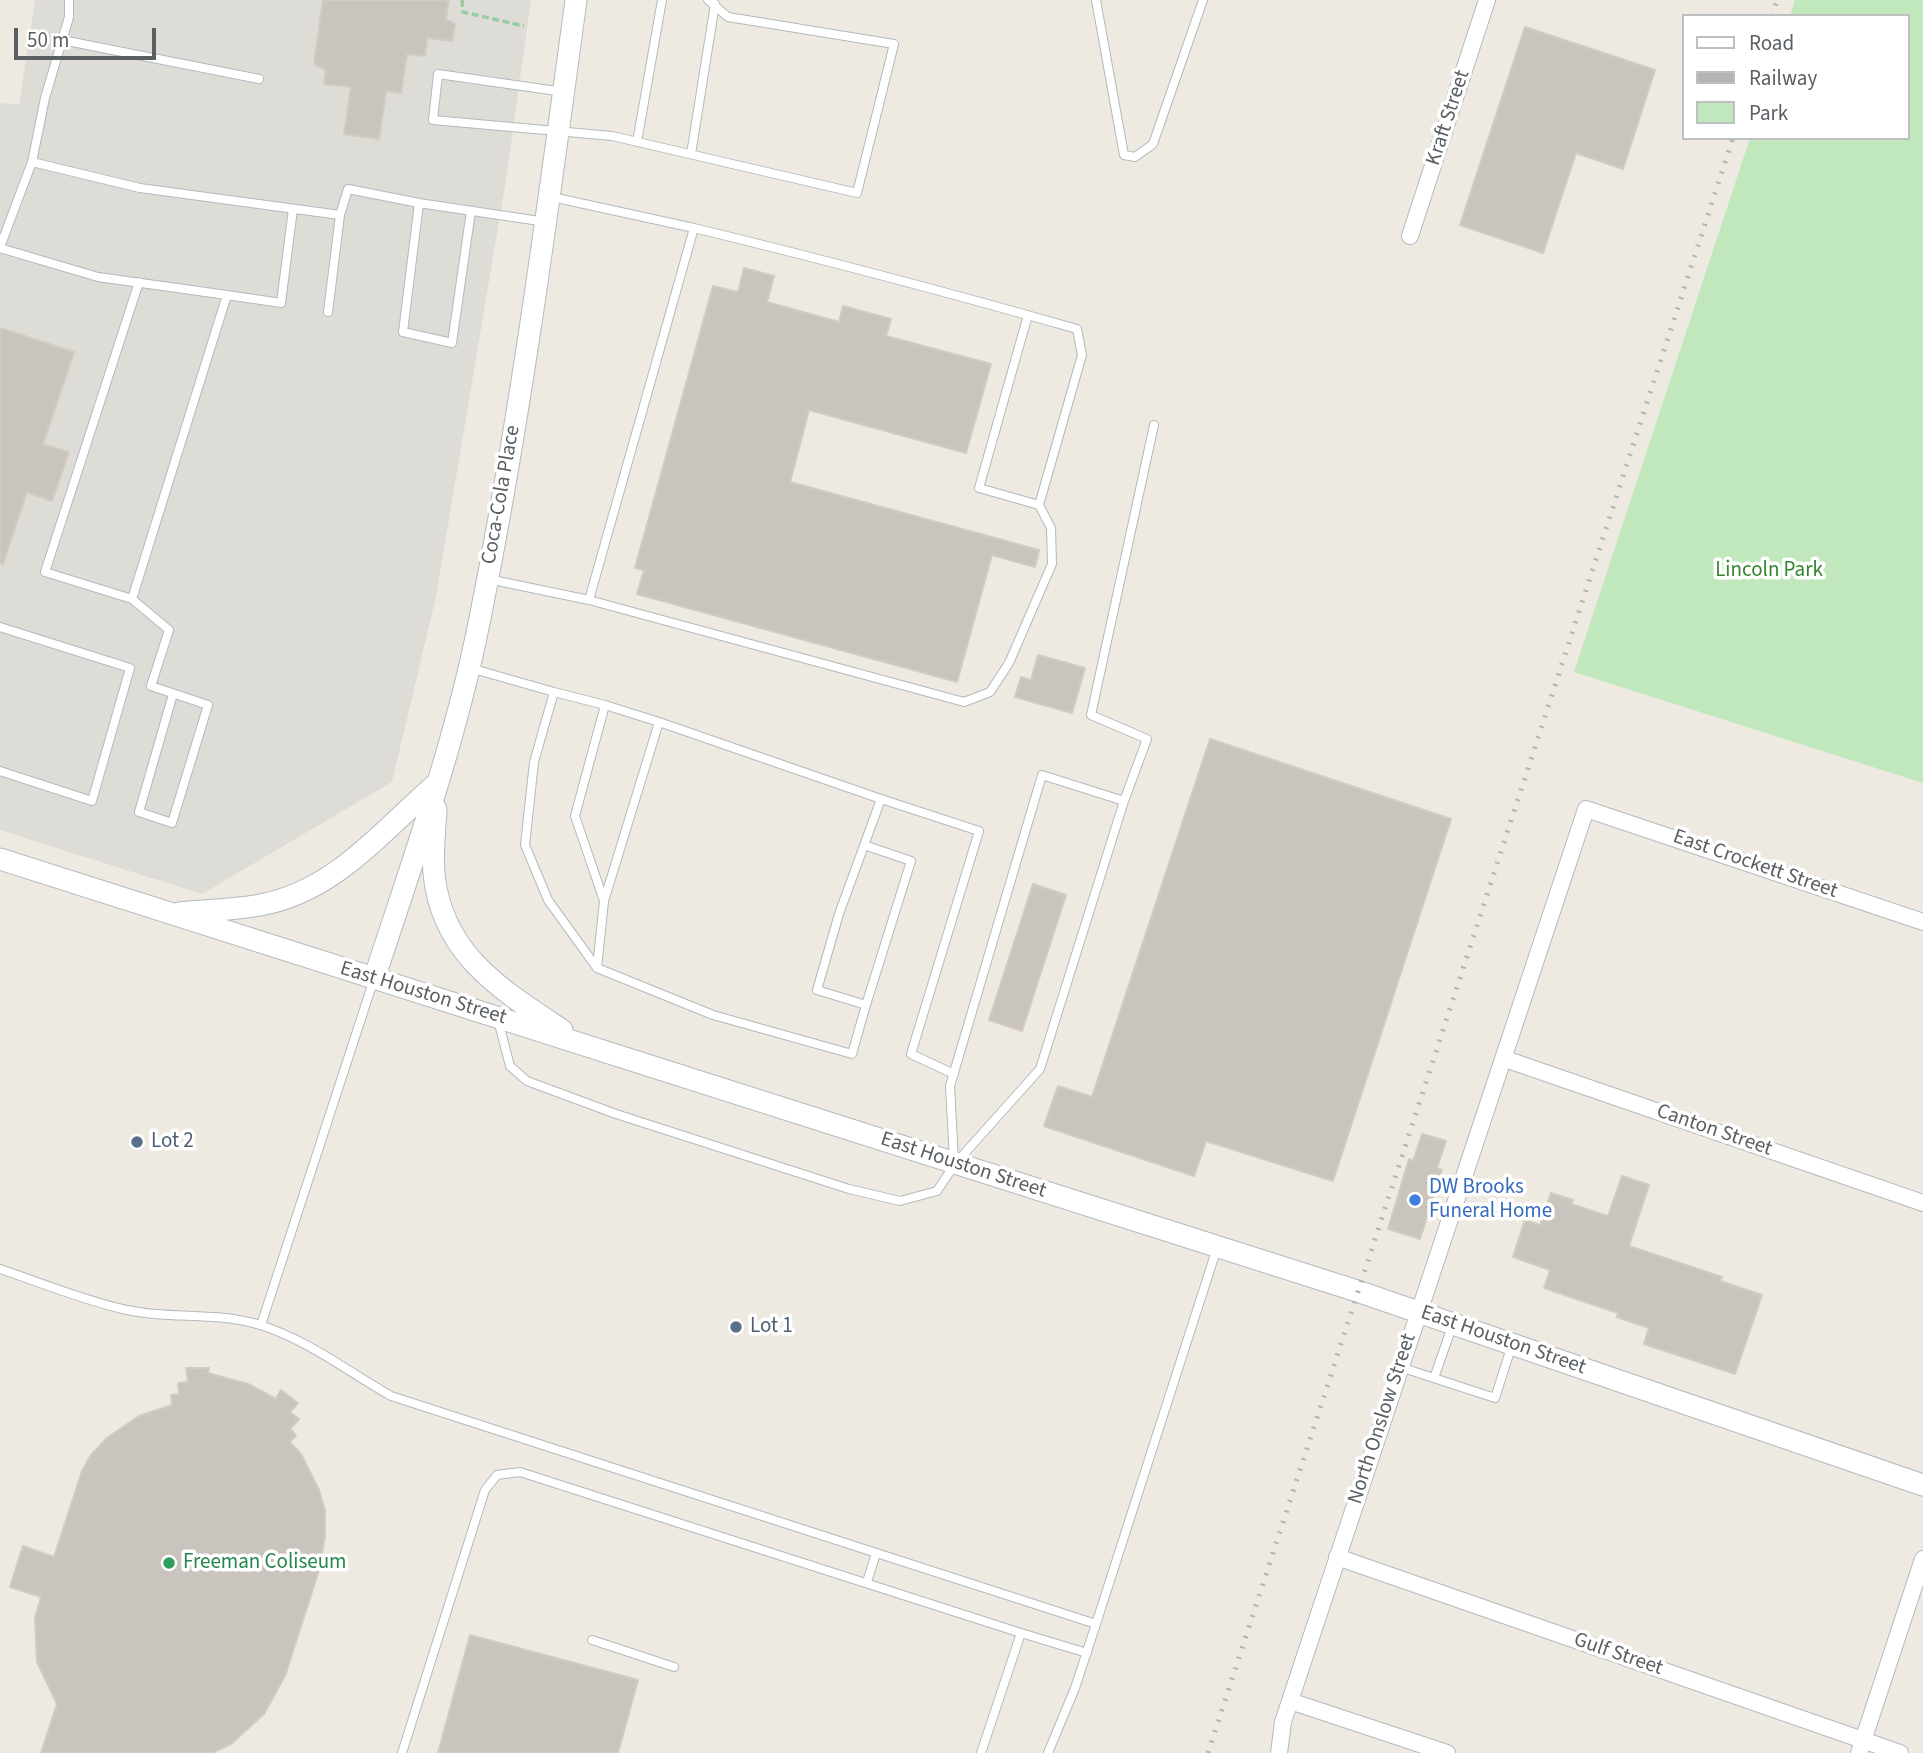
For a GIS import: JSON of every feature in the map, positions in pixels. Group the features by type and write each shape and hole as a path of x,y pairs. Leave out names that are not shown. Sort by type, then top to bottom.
{"main road":[{"name":"Coca-Cola Place","path":"374,979 437,784 468,668 487,579 509,464 576,0"},
{"path":"170,914 261,905 307,890 358,858 395,820 437,784"},
{"path":"437,784 434,873 443,918 468,958 502,990 581,1043"},
{"name":"East Houston Street","path":"0,859 1419,1312 1923,1485"}],"street":[{"name":"Kraft Street","path":"1410,236 1487,0"},
{"name":"East Crockett Street","path":"1586,808 1923,922"},
{"name":"North Onslow Street","path":"1279,1753 1290,1701 1586,808"},
{"name":"Canton Street","path":"1505,1059 1923,1203"},
{"name":"Gulf Street","path":"1337,1557 1861,1747 1900,1753"},
{"path":"1861,1747 1923,1559"},
{"path":"1290,1701 1447,1753"}],"lane":[{"path":"69,0 69,17 45,98 32,162 0,248 98,277 281,303 293,209"},
{"path":"637,142 662,0"},
{"path":"1096,0 1124,155 1135,157 1153,144 1203,0"},
{"path":"564,92 438,74 433,120 559,130 637,142 857,193 894,44 728,17 711,2"},
{"path":"691,154 711,2"},
{"path":"62,40 259,79"},
{"path":"32,162 140,188 340,215"},
{"path":"328,312 340,215 348,189 419,203 546,222"},
{"path":"487,579 589,600 964,702 990,692 1009,663 1052,564 1051,528 1039,505 1082,355 1077,329 868,270 549,196"},
{"path":"419,203 403,332 452,344 471,211"},
{"path":"589,600 694,228"},
{"path":"139,282 44,572 132,599 169,630 151,686 208,705 172,823 139,812 173,694"},
{"path":"132,599 227,295"},
{"path":"1028,315 979,488 1039,505"},
{"path":"497,1017 510,1066 527,1082 616,1114 849,1189 900,1201 937,1191 955,1164 1040,1069 1124,801 1147,739 1091,715 1154,425"},
{"path":"0,626 130,668 92,801 0,771"},
{"path":"468,668 605,705 979,831 911,1054 954,1074"},
{"path":"555,692 534,762 526,845 548,900 597,968 713,1015 852,1054 911,861 864,845"},
{"path":"604,901 575,816 605,705"},
{"path":"597,968 604,901 659,723"},
{"path":"955,1164 950,1086 1042,775 1124,801"},
{"path":"866,1005 817,990 839,915 881,799"},
{"path":"261,1325 374,979"},
{"path":"1048,1753 1087,1653 1217,1248"},
{"path":"0,1269 128,1310 169,1315 221,1315 261,1325 304,1342 391,1396 1096,1624"},
{"path":"1434,1378 1453,1324"},
{"path":"1400,1367 1495,1398 1512,1344"},
{"path":"402,1753 485,1490 497,1475 520,1472 1087,1653"},
{"path":"867,1582 876,1553"},
{"path":"981,1753 1021,1633"},
{"path":"592,1640 674,1667"}],"path":[{"path":"463,0 463,12 524,26"}],"shaded area":[{"path":"35,0 531,0 506,180 436,597 392,782 202,894 0,830 0,103 19,105"}],"green space":[{"name":"Lincoln Park","path":"1795,0 1923,0 1923,783 1574,672 1749,140 1909,140 1909,14 1791,14"}],"building":[{"path":"323,0 449,0 446,19 455,24 452,41 427,38 425,56 407,54 401,93 386,91 379,139 344,134 351,87 324,84 326,70 314,64"},
{"path":"1525,27 1655,70 1623,169 1576,153 1543,253 1460,225"},
{"path":"744,268 774,276 767,302 839,322 843,306 891,319 886,336 991,364 966,453 809,410 790,482 1039,550 1035,567 992,555 957,682 637,594 644,570 635,568 713,286 738,292"},
{"path":"0,328 74,352 43,444 69,452 52,501 27,492 3,564 0,563"},
{"path":"1038,655 1085,668 1072,713 1015,697 1021,677 1031,680"},
{"path":"1210,739 1451,819 1333,1181 1206,1141 1194,1176 1044,1126 1058,1086 1092,1097"},
{"path":"1033,884 1066,895 1022,1031 989,1020"},
{"name":"DW Brooks Funeral Home","path":"1422,1134 1446,1141 1437,1168 1442,1170 1420,1239 1388,1229 1409,1159 1413,1161"},
{"path":"1622,1176 1649,1185 1629,1246 1722,1277 1720,1281 1762,1295 1735,1374 1644,1344 1649,1328 1617,1317 1618,1313 1544,1288 1550,1270 1513,1257 1525,1220 1540,1225 1551,1193 1573,1200 1571,1204 1608,1216"},
{"name":"Freeman Coliseum","path":"186,1368 209,1368 208,1373 248,1384 276,1399 281,1390 298,1403 290,1412 299,1419 290,1429 296,1435 290,1442 301,1454 319,1490 325,1511 325,1536 319,1570 285,1676 264,1714 231,1744 212,1753 41,1753 57,1704 37,1662 35,1618 41,1597 10,1587 23,1546 54,1557 82,1471 91,1455 107,1438 139,1416 172,1405 171,1395 179,1394 178,1383 188,1382"},
{"path":"470,1635 638,1680 618,1753 438,1753"}],"railway":[{"path":"1773,14 1777,0"},
{"path":"1208,1753 1732,140"}],"place":[{"name":"Lot 2","path":"137,1142"},
{"name":"DW Brooks Funeral Home","path":"1415,1200"},
{"name":"Lot 1","path":"736,1327"},
{"name":"Freeman Coliseum","path":"169,1563"}]}
